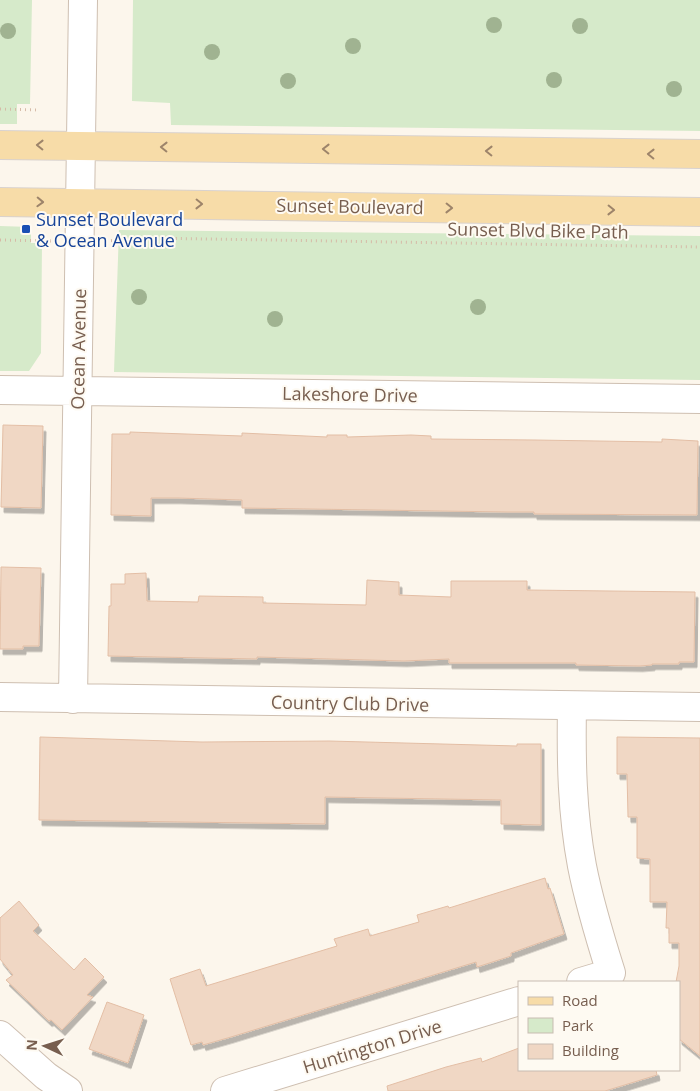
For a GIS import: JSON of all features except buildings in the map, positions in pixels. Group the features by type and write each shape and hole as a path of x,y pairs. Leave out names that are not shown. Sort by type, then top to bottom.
{"main road":[{"path":"0,144 700,154"},
{"name":"Sunset Boulevard","path":"0,202 700,212"}],"street":[{"name":"Ocean Avenue","path":"73,699 83,0"},
{"name":"Lakeshore Drive","path":"0,390 700,399"},
{"name":"Country Club Drive","path":"0,698 700,707"},
{"path":"572,706 572,785 576,829 590,903 612,973 584,981"},
{"name":"Huntington Drive","path":"225,1091 518,1001"},
{"path":"0,1035 46,1076 68,1091"}],"path":[{"path":"0,109 40,110"},
{"name":"Sunset Blvd Bike Path","path":"106,241 148,238 700,247"},
{"path":"0,240 50,241"}],"green space":[{"path":"0,0 32,0 30,104 17,104 17,124 0,124"},
{"path":"133,0 700,0 700,131 171,125 170,103 132,101"},
{"path":"0,226 31,227 31,243 42,243 41,353 29,371 0,371"},
{"path":"119,230 700,236 700,380 114,372"}],"place":[{"name":"Sunset Boulevard & Ocean Avenue","path":"26,229"}]}
